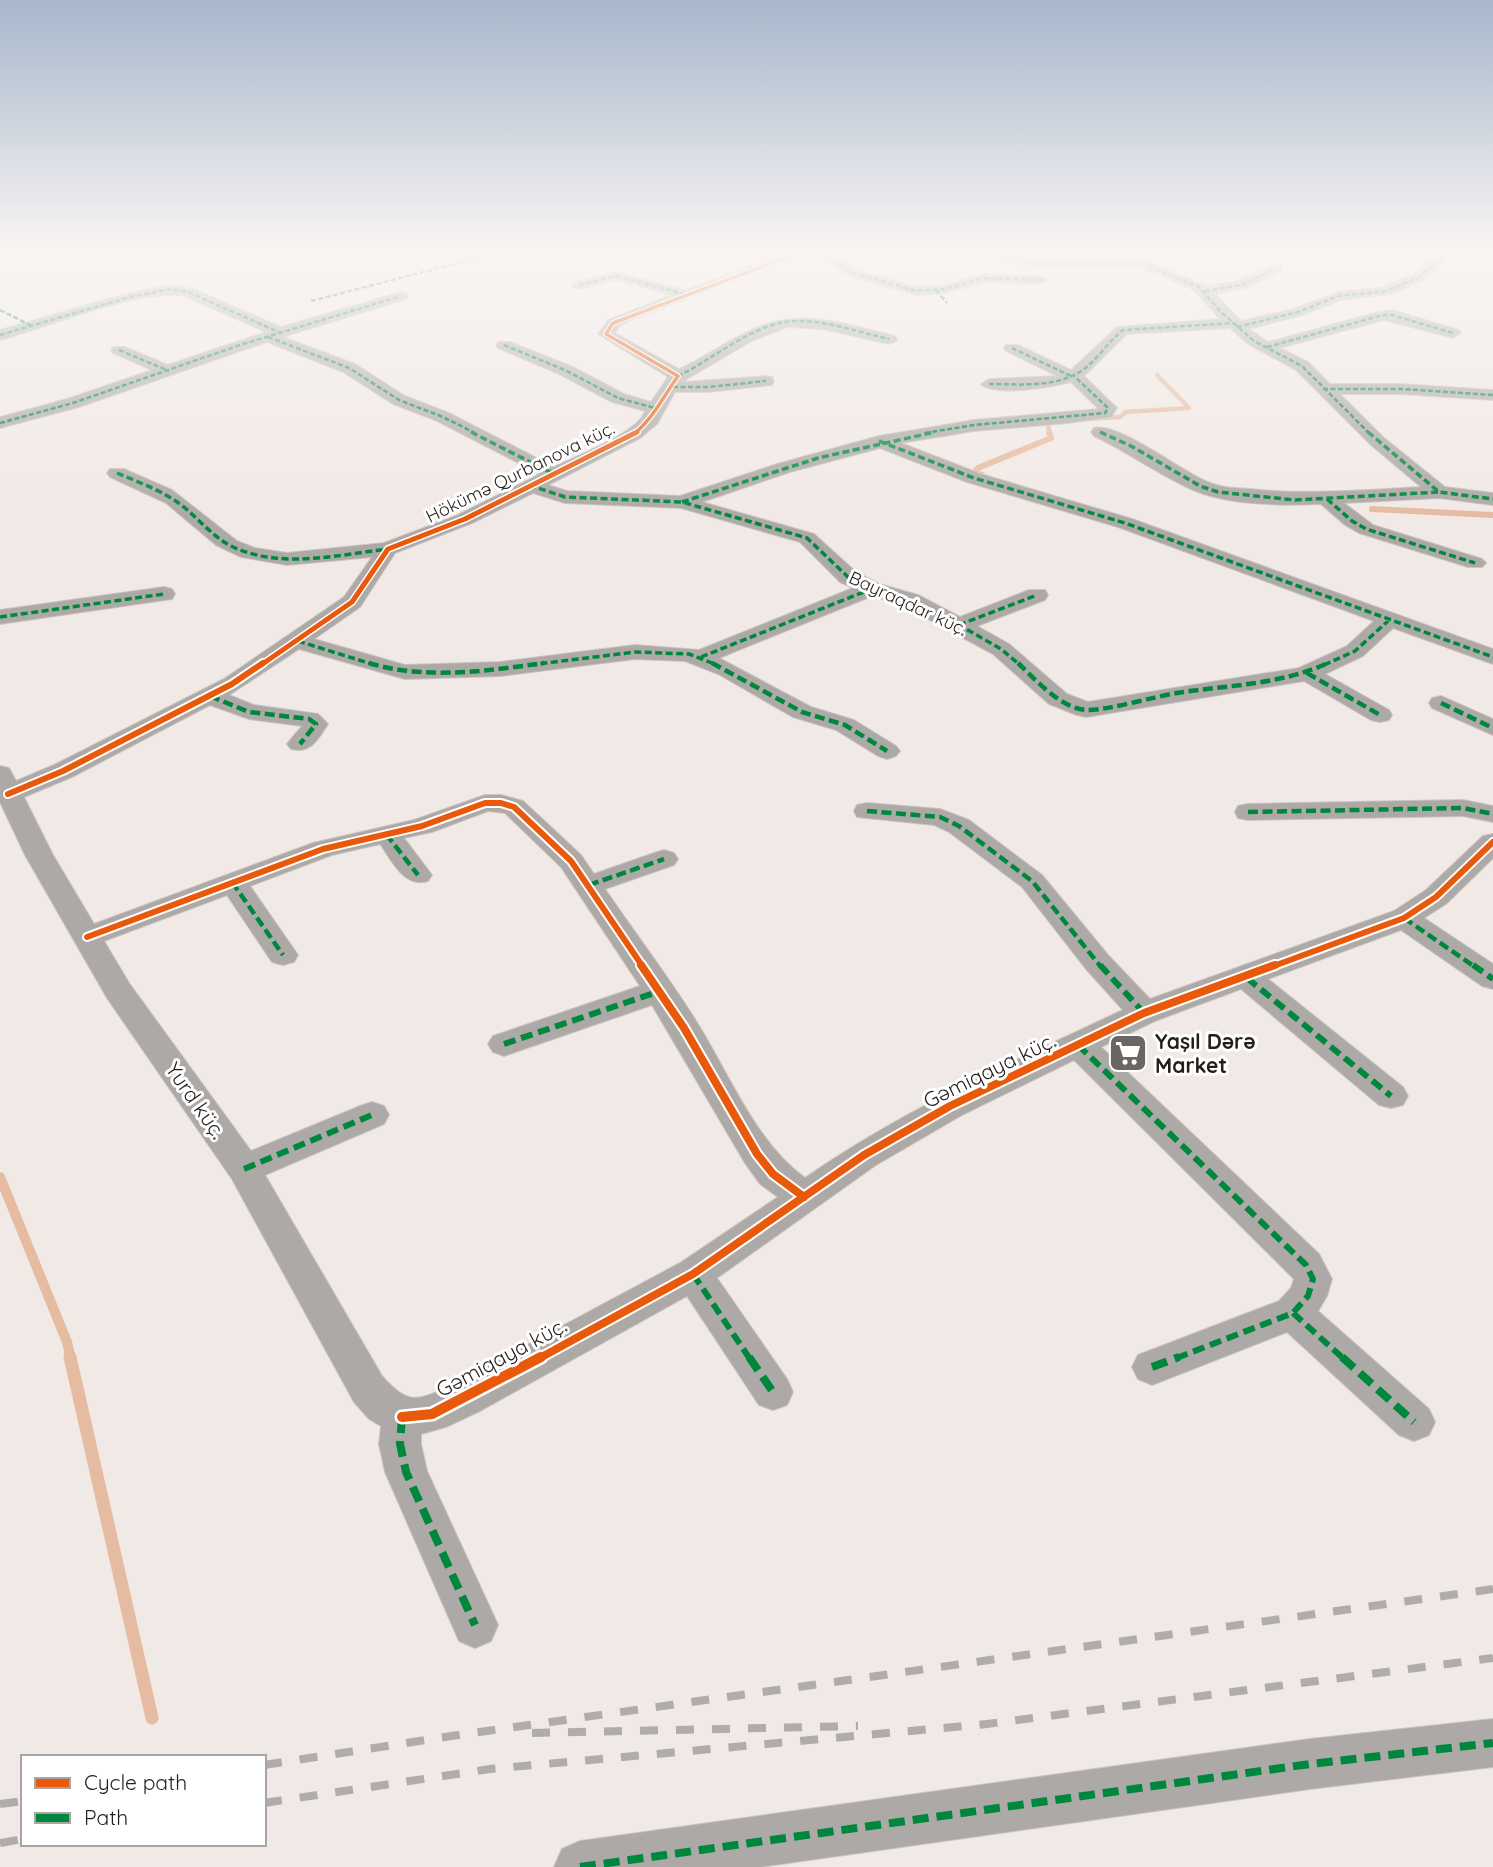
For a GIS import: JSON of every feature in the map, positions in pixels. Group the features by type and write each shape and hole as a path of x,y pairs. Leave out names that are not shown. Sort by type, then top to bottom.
{"street":[{"path":"0,423 256,341"},
{"path":"288,341 349,368 399,400 443,417 552,473"},
{"path":"616,341 675,381 708,387 766,381"},
{"path":"675,381 751,341"},
{"path":"989,384 1043,383 1074,376 1111,341"},
{"path":"1258,341 1302,366 1377,441 1439,492"},
{"path":"1267,347 1288,341"},
{"path":"504,345 567,371 618,398 655,408"},
{"path":"682,502 879,441 992,423 1105,413 1108,408 1074,376 1012,348"},
{"path":"119,351 169,371"},
{"name":"Hökümə Qurbanova küç.","path":"117,473 164,494 231,546 256,555 305,558 388,549 465,519 634,433 650,420 655,408 675,381"},
{"path":"1323,389 1401,389 1493,395"},
{"path":"1100,432 1131,446 1200,486 1218,492 1265,498 1327,499 1439,492 1493,499"},
{"path":"879,441 983,481 1125,523 1493,657"},
{"name":"Bayraqdar küç.","path":"529,485 565,497 682,502 807,538 821,549 836,568 871,589 910,600 959,625 1001,649 1066,705 1086,710 1178,693 1273,681 1307,673 1355,651 1388,621"},
{"path":"1327,499 1352,521 1366,529 1475,563"},
{"path":"4,784 43,781 209,696 298,641 352,602 388,549"},
{"path":"701,657 871,589"},
{"path":"0,617 163,594"},
{"path":"959,625 1037,596"},
{"path":"298,641 405,672 500,669 635,652 660,651 701,657 802,712 845,725 887,751"},
{"path":"1307,673 1380,715"},
{"path":"209,696 250,712 309,719 316,724 300,744"},
{"path":"1441,703 1493,728"},
{"name":"Yurd küç.","path":"4,784 39,855 118,990 244,1170 368,1389 383,1406 402,1417"},
{"path":"87,937 323,849 447,819 485,803 501,803 514,807 556,846 589,885 660,991 757,1154 773,1174 804,1197"},
{"path":"1248,812 1463,808 1493,814"},
{"path":"867,811 940,817 959,826 997,853 1032,881 1097,962 1144,1013"},
{"path":"387,834 418,875"},
{"name":"Gəmiqaya küç.","path":"402,1417 432,1413 466,1398 692,1274 751,1237 864,1155 950,1106 1144,1013 1247,978 1404,918 1436,897 1493,842"},
{"path":"589,885 664,859"},
{"path":"232,882 283,955"},
{"path":"1404,918 1493,979"},
{"path":"1247,978 1391,1096"},
{"path":"504,1044 660,991"},
{"path":"1079,1045 1306,1265 1313,1279 1308,1296 1293,1313 1152,1367"},
{"path":"244,1170 372,1115"},
{"path":"692,1274 773,1392"},
{"path":"1293,1313 1414,1422"},
{"path":"402,1417 400,1444 405,1472 475,1625"},
{"path":"607,1865 1310,1764 1493,1744"}],"waterway":[{"path":"1090,419 1120,417 1126,412 1189,408 1157,375"},
{"path":"1050,433 1047,422 1055,422"},
{"path":"982,475 974,473 978,468 1051,438 1049,432"},
{"path":"1372,509 1493,515"},
{"path":"0,1177 67,1342 71,1359"},
{"path":"70,1357 152,1718"}],"railway":[{"path":"266,1765 465,1734 1493,1589"},
{"path":"266,1803 490,1769 987,1724 1493,1658"},
{"path":"532,1733 858,1726"},
{"path":"0,1804 21,1801"},
{"path":"0,1843 21,1839"}],"marked path":[{"path":"0,423 73,403 253,341"},
{"path":"279,341 349,368 399,400 443,417 552,473"},
{"path":"678,376 740,341"},
{"path":"989,384 1042,383 1067,378 1089,365 1110,341"},
{"path":"1254,341 1302,366 1377,441 1439,492 1493,499"},
{"path":"1267,347 1288,341"},
{"path":"504,345 567,371 618,398 655,408"},
{"path":"1012,348 1073,377"},
{"path":"119,350 169,371"},
{"path":"682,502 749,478 886,441 974,425 1105,413 1108,408 1074,376"},
{"path":"673,387 708,387 766,381"},
{"path":"1323,389 1401,389 1493,395"},
{"path":"1100,432 1131,446 1200,486 1218,492 1295,500 1439,492"},
{"path":"879,441 974,478 1125,523 1493,657"},
{"path":"117,473 173,499 223,541 248,553 308,559 388,549"},
{"path":"529,485 565,497 682,502 807,538 848,577 871,589 910,600 959,625 1001,649 1058,699 1086,710 1178,693 1273,681 1307,673 1355,651 1388,621"},
{"path":"1327,499 1352,521 1366,529 1475,563"},
{"path":"701,657 871,589"},
{"path":"0,617 164,594"},
{"path":"959,625 1037,595"},
{"path":"298,641 405,672 500,669 635,652 689,654 726,669 802,712 845,725 887,751"},
{"path":"1307,673 1380,715"},
{"path":"210,696 249,712 309,719 316,724 300,744"},
{"path":"1441,703 1493,728"},
{"path":"1248,812 1463,808 1493,814"},
{"path":"867,811 940,817 959,826 1006,860 1032,881 1097,962 1144,1013"},
{"path":"386,834 418,875"},
{"path":"589,885 664,859"},
{"path":"232,882 283,955"},
{"path":"1404,918 1493,979"},
{"path":"1247,978 1391,1096"},
{"path":"504,1044 660,991"},
{"path":"1078,1045 1306,1265 1313,1279 1308,1296 1293,1313 1152,1367"},
{"path":"244,1169 372,1115"},
{"path":"693,1274 773,1392"},
{"path":"1293,1313 1414,1422"},
{"path":"402,1417 400,1444 406,1472 475,1625"},
{"path":"580,1867 1310,1764 1493,1743"}],"cycle path":[{"path":"8,794 63,771 232,684 352,602 388,549 465,519 634,434 651,420 655,408 678,376 618,341"},
{"path":"87,937 323,849 422,826 485,803 501,803 514,807 571,861 684,1028 757,1154 773,1174 804,1197"},
{"path":"402,1417 432,1414 466,1398 693,1274 864,1155 950,1106 1144,1013 1404,918 1436,897 1493,842"}],"place":[{"name":"Yaşıl Dərə Market","path":"1128,1053"}]}
